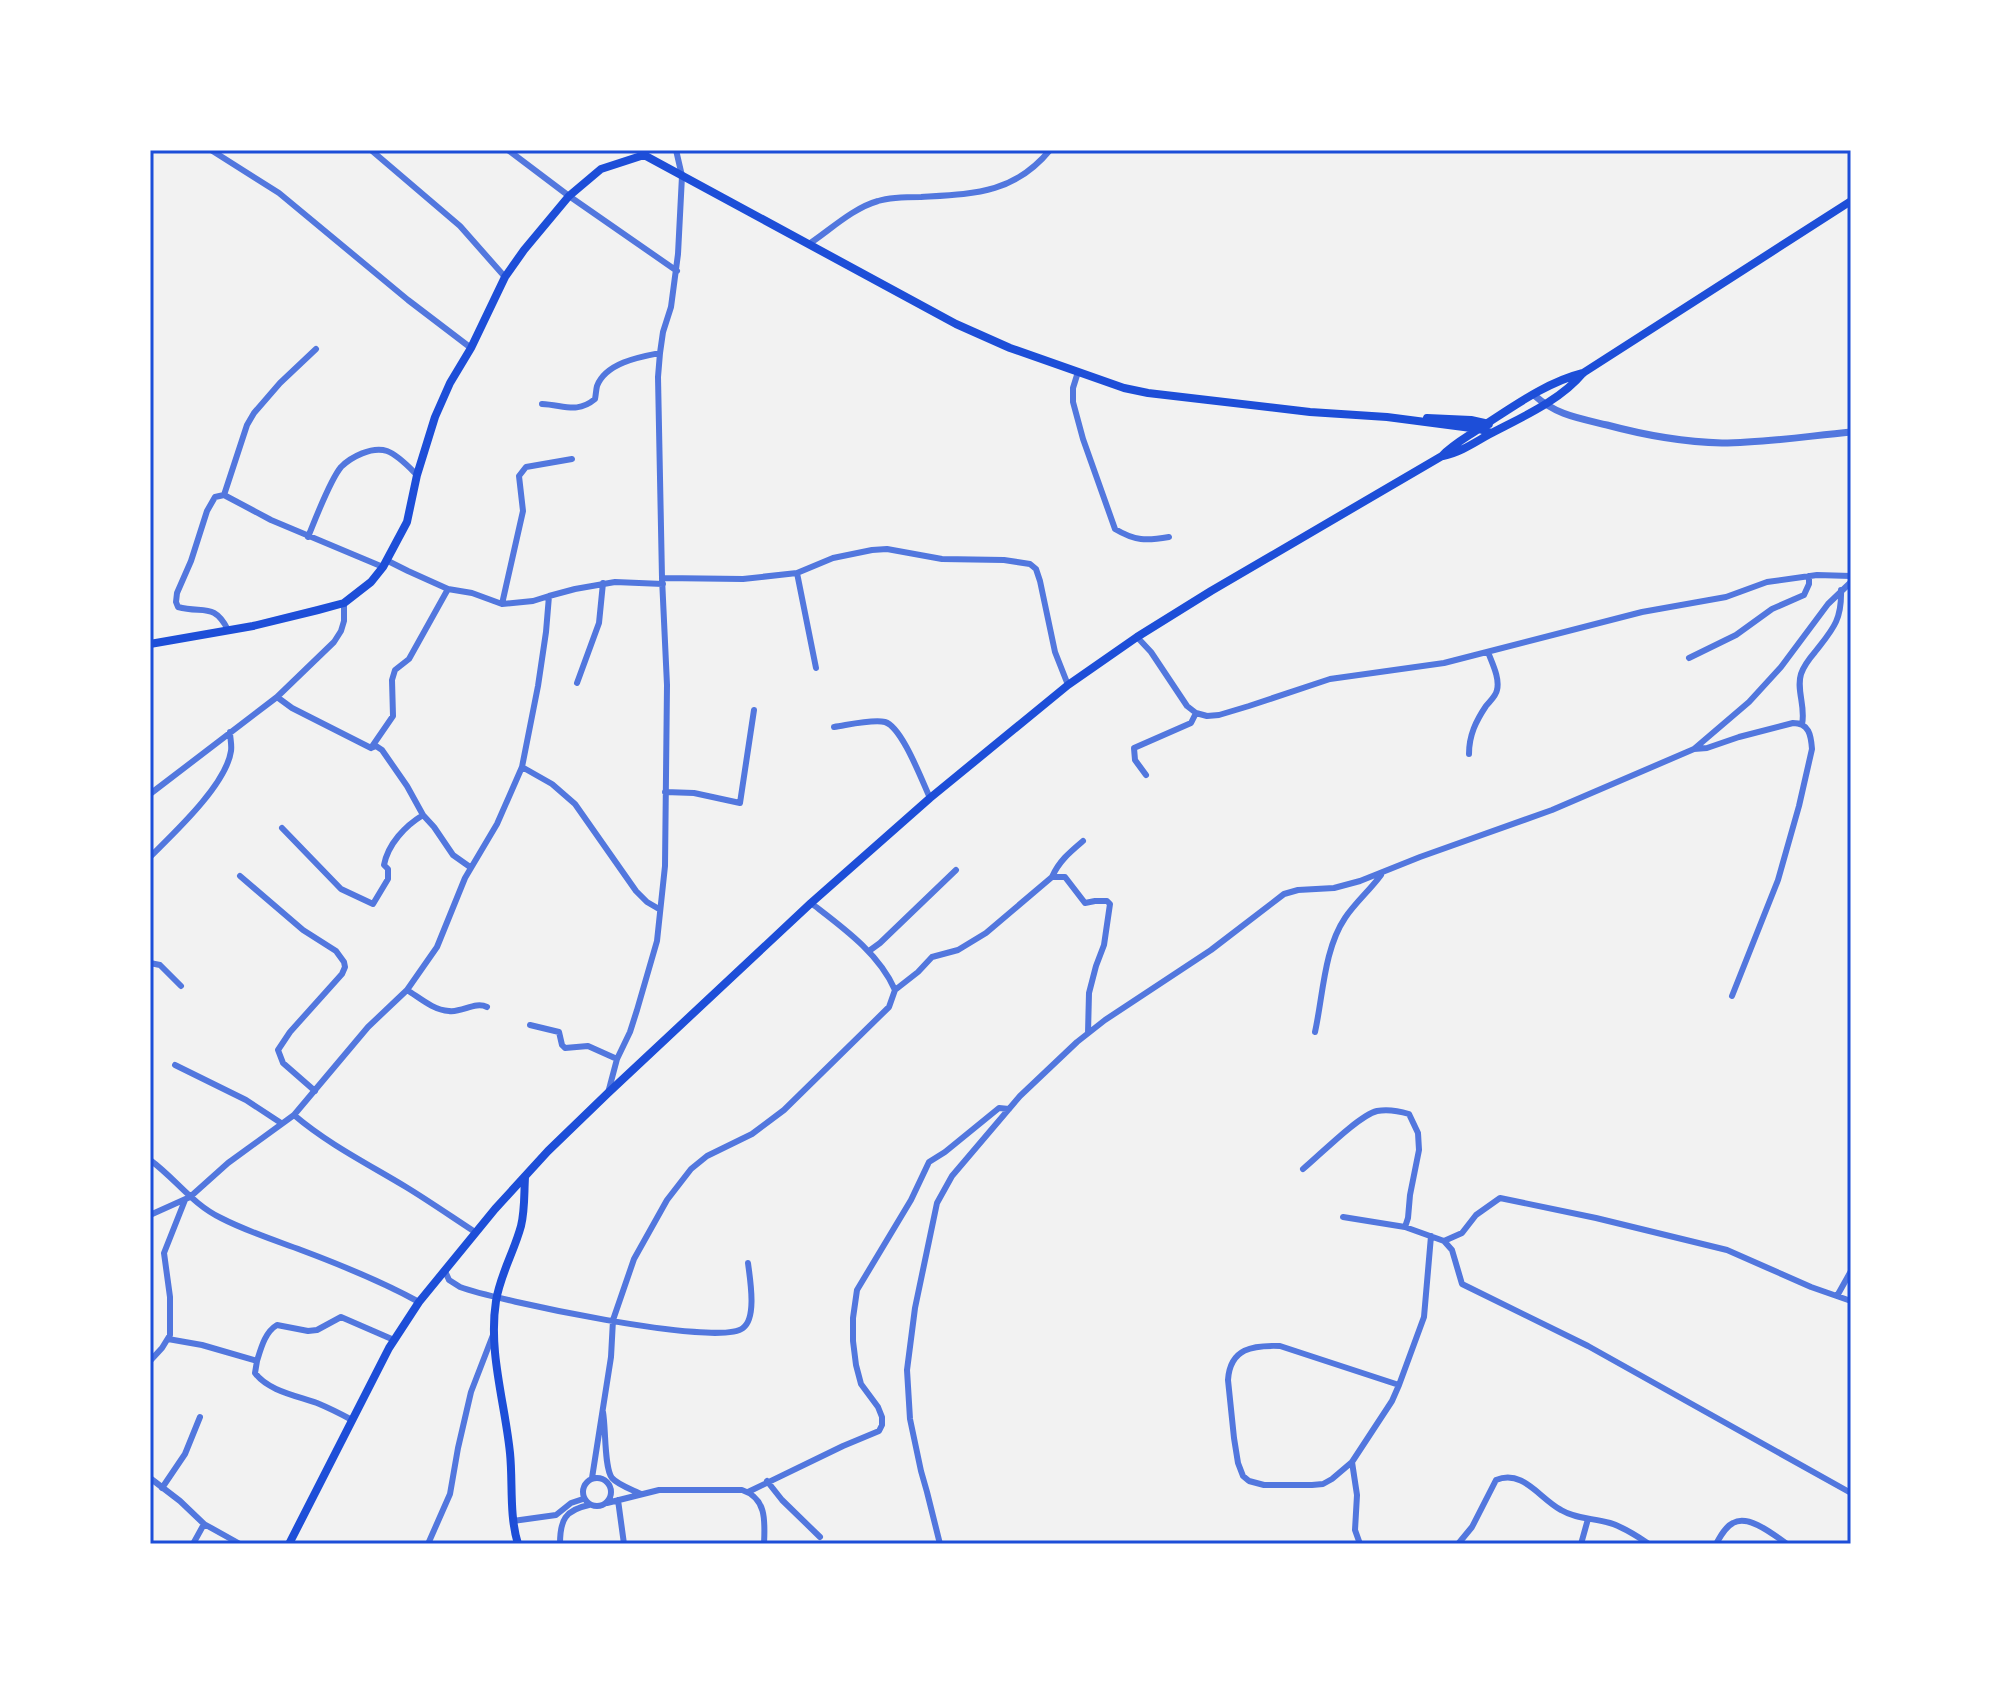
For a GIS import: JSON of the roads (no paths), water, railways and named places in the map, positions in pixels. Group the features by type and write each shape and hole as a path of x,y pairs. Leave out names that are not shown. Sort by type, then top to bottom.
{"main road":[{"path":"150,644 228,630 344,603 371,582 407,522 417,475 435,417 505,277 569,196 601,169 640,152 956,324 1010,348 1124,388 1178,398 1411,420 1447,419 1497,430"},
{"path":"289,1544 394,1340 419,1302 475,1232 525,1176 608,1093 811,903 930,798 1068,685 1137,637 1442,456 1534,395 1560,380 1583,373 1851,201"},
{"path":"1442,456 1452,455 1544,404 1576,382 1583,373"},
{"path":"518,1544 513,1521 511,1459 496,1362 495,1333 496,1298 521,1225 525,1176"}],"street":[{"path":"211,150 279,193 471,348"},
{"path":"371,150 460,226 505,277"},
{"path":"508,150 677,271"},
{"path":"608,1093 657,941 665,866 667,685 658,391 663,332 677,271 682,176 676,150"},
{"path":"809,244 877,201 985,192 1003,186 1039,164 1050,150"},
{"path":"224,495 247,425 254,413 316,349"},
{"path":"542,404 567,409 586,407 595,399 598,385 609,371 640,357 660,353"},
{"path":"1078,372 1073,402 1115,529 1140,540 1169,537"},
{"path":"1534,395 1559,413 1650,436 1683,440 1723,443 1851,432"},
{"path":"308,537 335,475 354,458 366,452 384,450 417,475"},
{"path":"502,604 523,511 519,476 526,467 572,459"},
{"path":"228,630 216,613 184,609 178,607 176,602 207,511 215,497 224,495 308,537 408,571 448,589 502,604 533,601 603,583 743,579 797,573 833,558 872,550 887,549 942,559 1004,560 1030,564 1036,569 1040,581 1055,652 1068,685"},
{"path":"797,573 816,668"},
{"path":"1137,637 1151,652 1187,706 1207,716 1219,715 1330,679 1444,663 1642,612 1726,597 1767,582 1817,575 1851,579"},
{"path":"1689,658 1736,635 1772,609 1804,595 1809,576"},
{"path":"940,1544 910,1419 907,1370 913,1319 937,1203 952,1176 1037,1079 1088,1033 1211,950 1284,894 1348,885 1541,814 1694,749 1757,693 1851,579"},
{"path":"577,683 599,623 603,583"},
{"path":"371,748 393,716 392,680 395,670 409,659 448,589"},
{"path":"1802,724 1804,706 1800,678 1805,664 1838,621 1841,590"},
{"path":"150,1215 187,1198 228,1163 294,1115 368,1027 407,990 437,947 470,867 497,824 522,767 538,686 549,596"},
{"path":"150,794 277,697 334,642 341,631 344,603"},
{"path":"1469,754 1472,729 1497,693 1498,680 1488,652"},
{"path":"277,697 292,708 371,748 376,746 382,750 423,815 453,855 470,867"},
{"path":"665,792 694,793 740,803 754,710"},
{"path":"1146,775 1135,760 1134,748 1191,723 1196,713"},
{"path":"834,727 887,722 902,740 930,798"},
{"path":"1694,749 1793,723 1802,724 1810,732 1812,749 1778,880 1732,996"},
{"path":"150,857 205,799 218,780 231,752 230,732"},
{"path":"522,767 552,784 575,804 636,891 659,909"},
{"path":"282,828 341,889 373,904 388,879 384,861 388,853 403,829 423,815"},
{"path":"592,1478 611,1357 613,1320 634,1259 667,1200 691,1169 707,1156 752,1134 784,1110 889,1007 895,990 932,957 958,950 998,925 1052,877 1066,855 1083,841"},
{"path":"869,951 956,870"},
{"path":"1315,1032 1329,958 1340,927 1383,872"},
{"path":"240,876 303,930 336,951 344,962 342,974 290,1032 278,1050 283,1063 315,1091"},
{"path":"1052,877 1065,877 1085,903 1107,901 1110,904 1104,945 1089,993 1088,1033"},
{"path":"811,903 869,951 890,978 895,990"},
{"path":"150,963 160,965 181,986"},
{"path":"407,990 446,1011 459,1011 480,1004 487,1007"},
{"path":"530,1025 559,1032 565,1048 588,1046 617,1059"},
{"path":"175,1065 246,1100 281,1123"},
{"path":"748,1492 879,1431 882,1417 861,1384 856,1365 853,1318 857,1290 911,1200 929,1162 999,1108 1009,1109"},
{"path":"1303,1169 1374,1112 1409,1114 1418,1133 1419,1150 1405,1227"},
{"path":"294,1115 311,1130 475,1232"},
{"path":"150,1160 164,1170 187,1198 220,1218 390,1286 419,1302"},
{"path":"150,1361 170,1335 164,1253 187,1198"},
{"path":"1444,1241 1462,1233 1476,1215 1500,1198 1727,1250 1851,1301"},
{"path":"1343,1217 1405,1227 1444,1241 1452,1250 1462,1284 1588,1346 1851,1493"},
{"path":"1399,1385 1280,1346 1248,1348 1233,1361 1228,1371 1234,1438 1243,1476 1264,1485 1323,1484 1352,1462 1392,1401 1399,1385 1424,1317 1431,1236"},
{"path":"445,1271 449,1280 460,1287 545,1309 692,1331 738,1332 747,1325 750,1317 748,1263"},
{"path":"1837,1296 1851,1271"},
{"path":"352,1420 319,1404 300,1399 265,1382 255,1373 265,1338 277,1325 317,1330 341,1317 394,1340"},
{"path":"428,1544 450,1494 471,1392 495,1333"},
{"path":"168,1339 257,1361"},
{"path":"602,1409 607,1428 611,1495 607,1503"},
{"path":"162,1488 185,1454 200,1417"},
{"path":"1352,1462 1357,1495 1355,1530 1360,1544"},
{"path":"1458,1544 1472,1527 1496,1480 1512,1476 1522,1480 1561,1511 1615,1524 1649,1544"},
{"path":"150,1478 204,1524 240,1544"},
{"path":"589,1505 583,1499 582,1489 592,1478 610,1481 641,1494"},
{"path":"767,1481 820,1537"},
{"path":"560,1544 564,1518 576,1508 589,1505 598,1507 667,1490 729,1490 748,1492 757,1499 765,1528 764,1544"},
{"path":"513,1521 556,1515 571,1503 583,1499"},
{"path":"618,1500 624,1544"},
{"path":"1581,1544 1588,1519"},
{"path":"1716,1544 1727,1527 1740,1521 1753,1524 1787,1544"},
{"path":"193,1544 204,1524"}]}
